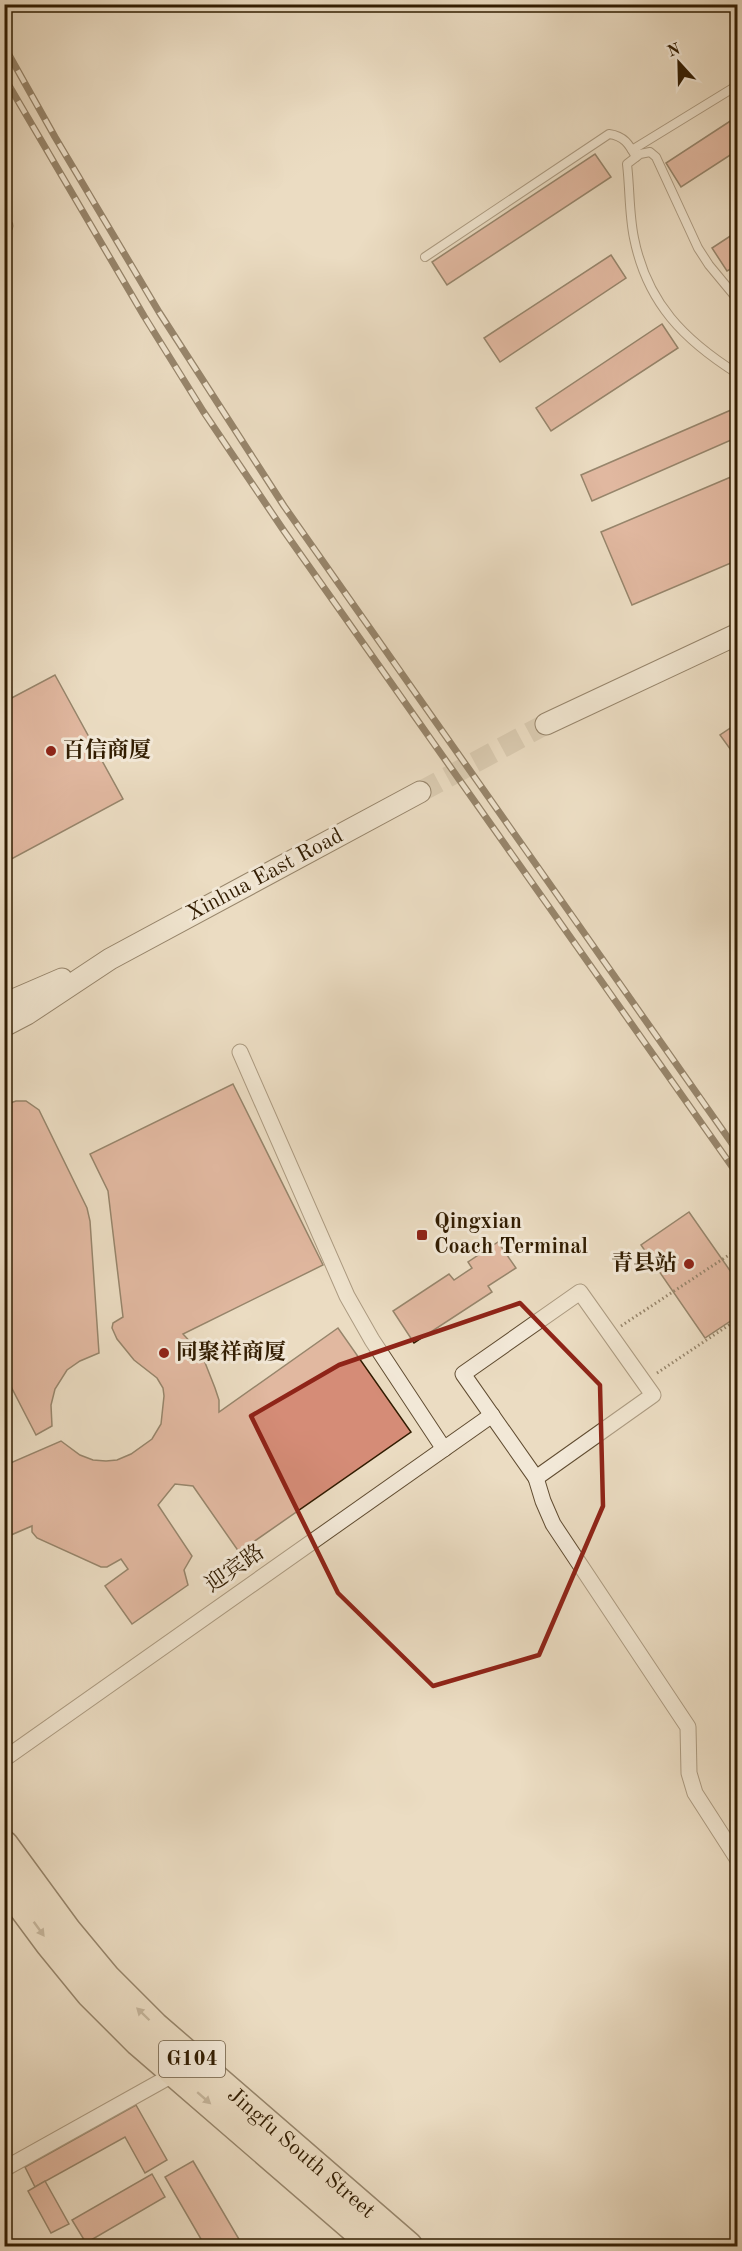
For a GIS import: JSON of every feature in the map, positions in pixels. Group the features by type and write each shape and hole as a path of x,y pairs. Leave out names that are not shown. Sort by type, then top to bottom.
{"highway":[{"name":"Jingfu South Street","path":"4,1845 67,1931 106,1978 154,2026 408,2247"},
{"name":"Jingfu South Street","path":"4,1882 90,1993 139,2042 375,2247"}],"main road":[{"path":"546,724 738,634"},
{"name":"Xinhua East Road","path":"4,1026 27,1014 110,959 420,792"},
{"name":"Xinhua East Road","path":"4,1004 110,959"}],"street":[{"path":"240,1052 347,1296 372,1340 444,1449"},
{"path":"536,1478 653,1395 580,1292 463,1374 536,1478 553,1524 688,1727 688,1773 695,1793 738,1860"},
{"name":"迎宾路","path":"4,1759 492,1415"},
{"path":"4,2169 176,2073"}],"lane":[{"path":"738,85 634,153 627,164 634,238 650,288 664,310 696,346 738,374"},
{"path":"425,257 609,134 619,135 629,144 634,153"},
{"path":"634,153 650,152 656,157 698,248 738,300"}],"path":[{"path":"609,1333 738,1249"},
{"path":"644,1382 738,1319"}],"highlighted area":[{"path":"520,1303 600,1385 603,1506 539,1655 433,1686 338,1593 251,1416 339,1365"}],"building":[{"path":"738,116 738,150 681,187 666,163"},
{"path":"595,154 611,177 447,285 432,262"},
{"path":"738,231 738,265 727,271 712,248"},
{"path":"611,255 626,278 500,362 484,338"},
{"path":"662,324 678,348 551,431 536,408"},
{"path":"738,407 738,437 592,501 581,475"},
{"path":"738,474 738,560 632,605 601,532"},
{"name":"百信商厦","path":"55,675 123,799 4,863 4,702"},
{"path":"738,723 738,760 720,735"},
{"name":"同聚祥商厦","path":"233,1084 323,1265 183,1334 204,1360 219,1400 219,1412 338,1328 411,1432 239,1552 193,1486 175,1484 158,1505 192,1556 184,1570 188,1585 132,1624 105,1586 128,1569 121,1559 107,1567 101,1567 37,1538 32,1532 32,1526 4,1538 4,1474 8,1464 61,1441 80,1455 93,1460 117,1460 131,1454 152,1439 161,1424 163,1388 157,1378 134,1360 117,1339 112,1328 113,1323 123,1317 108,1191 90,1154"},
{"path":"26,1101 39,1110 87,1208 90,1221 99,1353 80,1361 67,1370 55,1389 51,1405 52,1426 36,1435 4,1373 4,1343 8,1341 4,1333 4,1105"},
{"name":"青县站","path":"689,1212 738,1282 738,1316 705,1338 641,1245"},
{"path":"498,1242 516,1268 488,1286 492,1292 414,1343 393,1311 449,1274 454,1280 472,1268 468,1262"},
{"path":"136,2105 167,2160 145,2173 125,2137 35,2187 25,2167"},
{"path":"193,2161 243,2246 205,2246 165,2177"},
{"path":"152,2174 165,2197 86,2243 72,2220"},
{"path":"45,2181 69,2224 51,2233 28,2191"},
{"path":"83,2239 88,2246 70,2246"}],"tunnel":[{"path":"420,792 546,724"}],"railway":[{"path":"4,46 159,312 284,506 738,1152"},
{"path":"4,77 144,316 203,411 284,531 738,1175"}],"place":[{"name":"百信商厦","path":"51,751"},
{"name":"Qingxian Coach Terminal","path":"422,1235"},
{"name":"青县站","path":"689,1264"},
{"name":"同聚祥商厦","path":"164,1353"}]}
